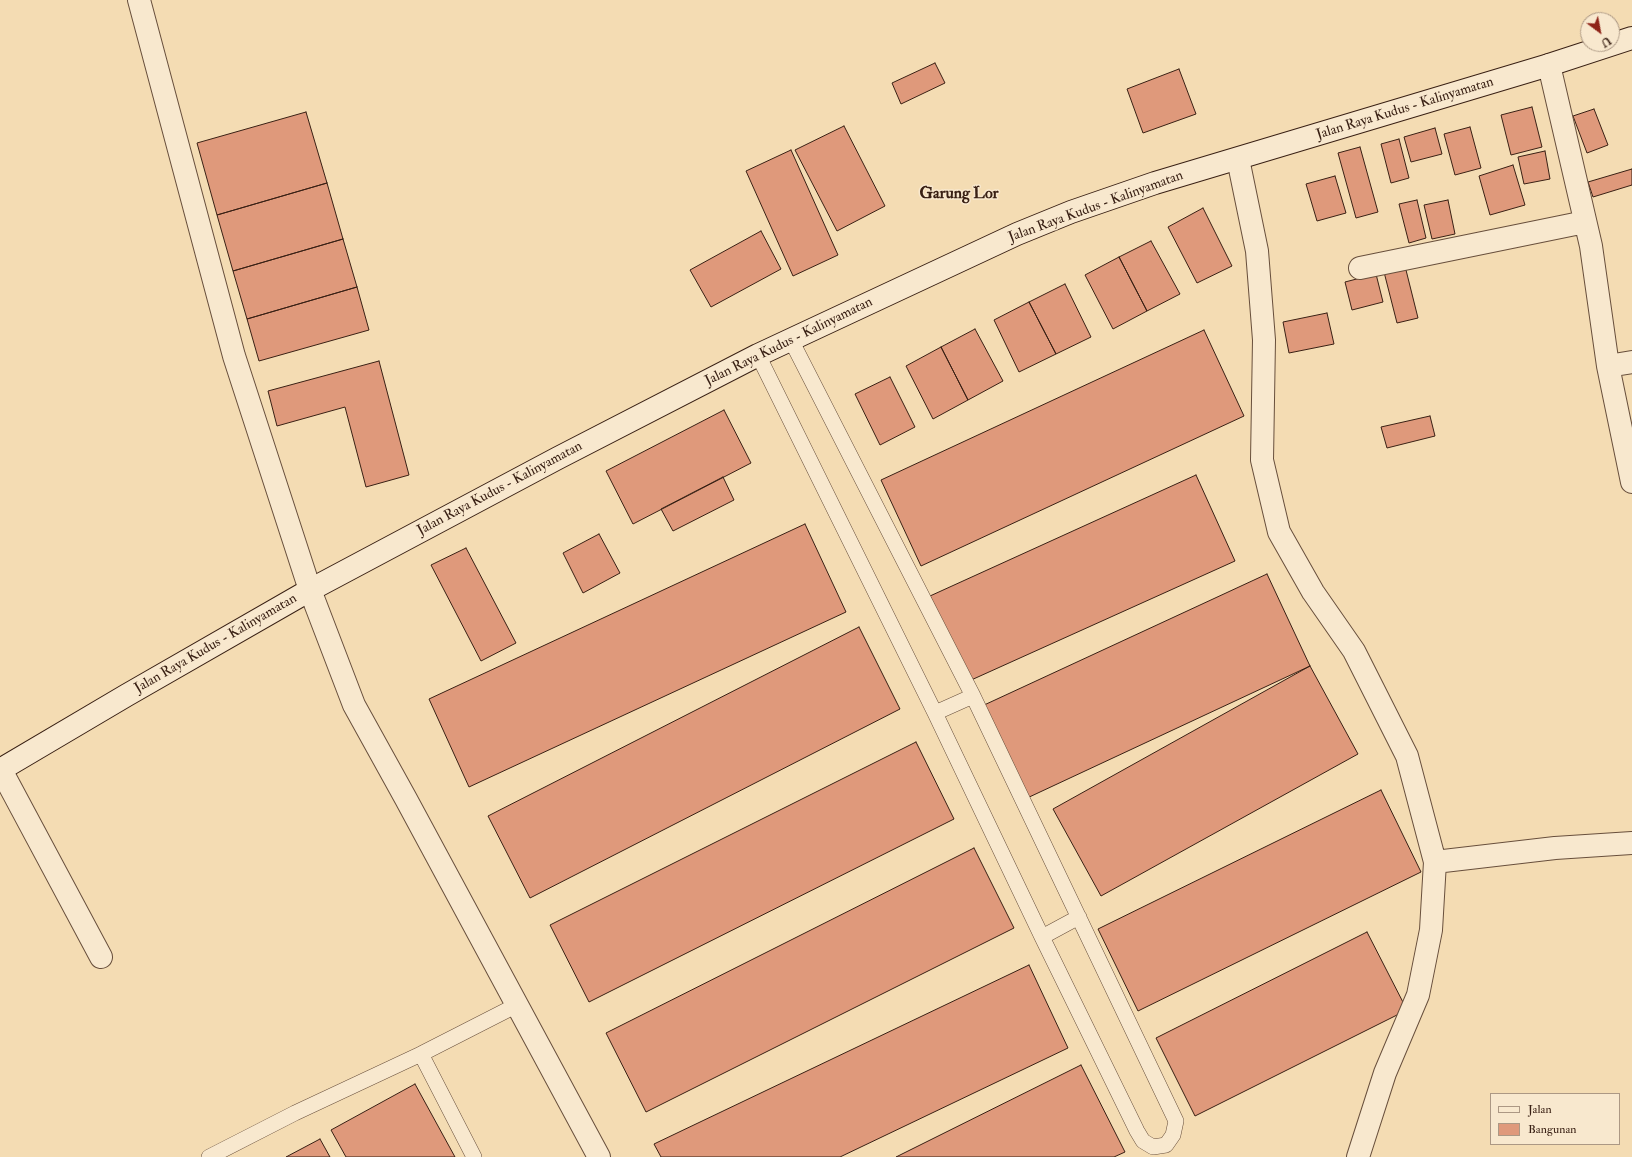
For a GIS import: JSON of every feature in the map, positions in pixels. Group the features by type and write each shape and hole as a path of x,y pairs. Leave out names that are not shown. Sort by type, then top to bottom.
{"street":[{"path":"139,0 234,356 310,590 354,705 599,1157"},
{"name":"Jalan Raya Kudus - Kalinyamatan","path":"1,770 127,695 310,590 558,458 758,355 1017,234 1071,212 1155,183 1549,66 1632,38"},
{"path":"1549,66 1591,246 1608,366 1632,482"},
{"path":"1238,159 1257,258 1264,340 1262,460 1279,532 1313,592 1354,651 1407,756 1435,862 1431,930 1418,995 1385,1073 1358,1157"},
{"path":"1360,268 1585,222"},
{"path":"1608,366 1632,362"},
{"path":"1,770 101,957"},
{"path":"1435,862 1555,848 1632,843"}],"lane":[{"path":"758,355 935,713 1137,1131 1144,1141 1154,1147 1166,1145 1173,1135 1176,1121 973,696 791,340"},
{"path":"935,713 973,696"},
{"path":"1042,937 1079,917"},
{"path":"208,1157 517,1005"},
{"path":"420,1054 474,1157"}],"building":[{"path":"935,63 945,83 901,104 892,83"},
{"path":"1179,69 1196,114 1143,133 1127,89"},
{"path":"1532,107 1542,147 1511,155 1501,115"},
{"path":"1594,109 1608,145 1587,153 1573,116"},
{"path":"306,112 327,183 217,215 197,143"},
{"path":"844,126 885,206 837,231 795,150"},
{"path":"1470,127 1481,168 1455,175 1444,134"},
{"path":"1435,128 1442,154 1411,162 1404,137"},
{"path":"1399,139 1409,178 1391,183 1381,144"},
{"path":"1360,147 1378,212 1356,218 1338,153"},
{"path":"791,150 838,255 793,276 746,171"},
{"path":"1545,151 1550,179 1524,184 1518,157"},
{"path":"1513,165 1525,205 1490,215 1479,176"},
{"path":"1632,169 1632,185 1593,197 1588,182"},
{"path":"1335,176 1346,213 1317,221 1306,184"},
{"path":"327,183 343,239 233,271 217,215"},
{"path":"1417,200 1426,238 1409,243 1399,204"},
{"path":"1448,200 1455,234 1432,239 1424,205"},
{"path":"1203,208 1232,266 1197,283 1168,227"},
{"path":"761,231 781,269 711,307 690,270"},
{"path":"343,239 357,287 247,319 233,271"},
{"path":"1151,241 1180,294 1147,311 1119,257"},
{"path":"1119,257 1147,311 1113,329 1085,275"},
{"path":"1405,266 1418,318 1397,323 1384,272"},
{"path":"1376,274 1383,302 1352,310 1345,282"},
{"path":"1065,284 1091,337 1056,354 1029,302"},
{"path":"357,287 369,330 259,361 247,319"},
{"path":"1029,302 1056,354 1019,372 994,320"},
{"path":"1327,313 1334,344 1289,353 1283,322"},
{"path":"975,329 1003,381 968,400 941,347"},
{"path":"1204,330 1244,416 921,566 881,480"},
{"path":"941,347 968,400 933,419 906,366"},
{"path":"379,361 409,475 366,487 345,407 277,426 268,391"},
{"path":"890,377 915,427 880,445 855,394"},
{"path":"724,410 751,463 633,524 606,471"},
{"path":"1430,416 1435,436 1387,448 1381,427"},
{"path":"1196,475 1235,561 969,681 930,596"},
{"path":"723,477 734,500 673,531 661,509"},
{"path":"805,524 846,612 469,787 429,699"},
{"path":"599,534 620,573 583,593 563,553"},
{"path":"466,548 516,643 481,661 431,565"},
{"path":"1267,574 1310,666 1025,799 982,706"},
{"path":"859,627 900,709 530,898 488,816"},
{"path":"1310,666 1358,754 1101,896 1053,809"},
{"path":"916,742 954,819 589,1002 550,925"},
{"path":"1381,790 1421,872 1138,1011 1098,929"},
{"path":"974,848 1014,928 646,1112 606,1033"},
{"path":"1367,932 1407,1010 1195,1116 1156,1038"},
{"path":"1029,965 1068,1048 840,1157 661,1157 654,1144"},
{"path":"1081,1065 1125,1152 1114,1157 896,1157"},
{"path":"415,1084 455,1157 346,1157 331,1130"},
{"path":"320,1139 330,1157 286,1157"}],"district":[{"name":"Garung Lor","path":"959,195"}]}
